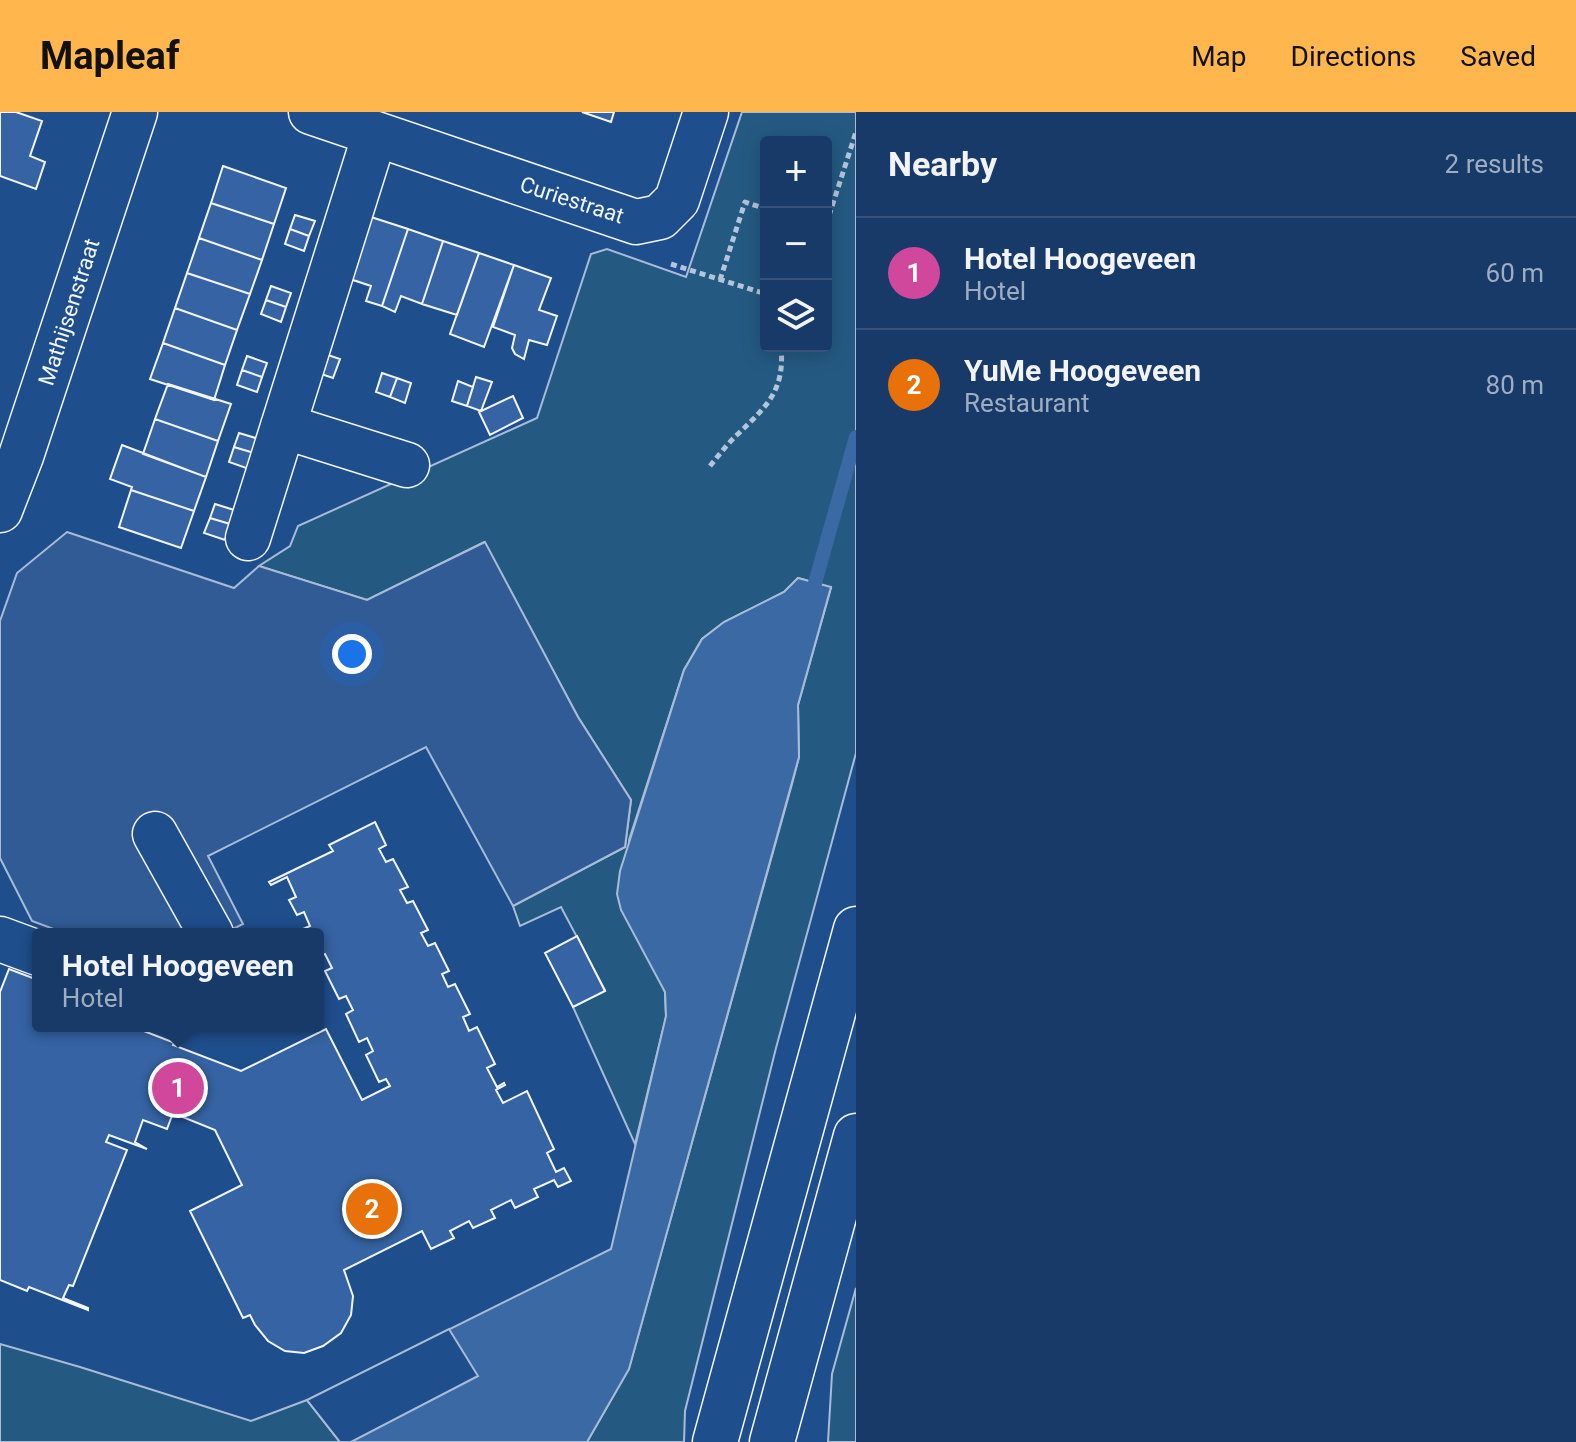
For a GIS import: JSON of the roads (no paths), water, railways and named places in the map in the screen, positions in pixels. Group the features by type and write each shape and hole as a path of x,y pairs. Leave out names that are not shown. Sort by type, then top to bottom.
{"main road":[{"name":"Mathijsenstraat","path":"0,510 21,456 135,112"},
{"name":"Curiestraat","path":"311,112 636,222 660,217 677,200 706,112"},
{"path":"248,538 375,134"},
{"path":"283,426 407,465"},
{"path":"155,834 208,928"},
{"path":"715,1442 856,929"},
{"path":"0,939 32,951"},
{"path":"772,1442 856,1136"},
{"path":"803,1442 820,1266"}],"waterway":[{"path":"815,583 856,437"}],"place":[{"name":"Hotel Hoogeveen","path":"178,1088"},
{"name":"YuMe Hoogeveen","path":"372,1209"}]}
